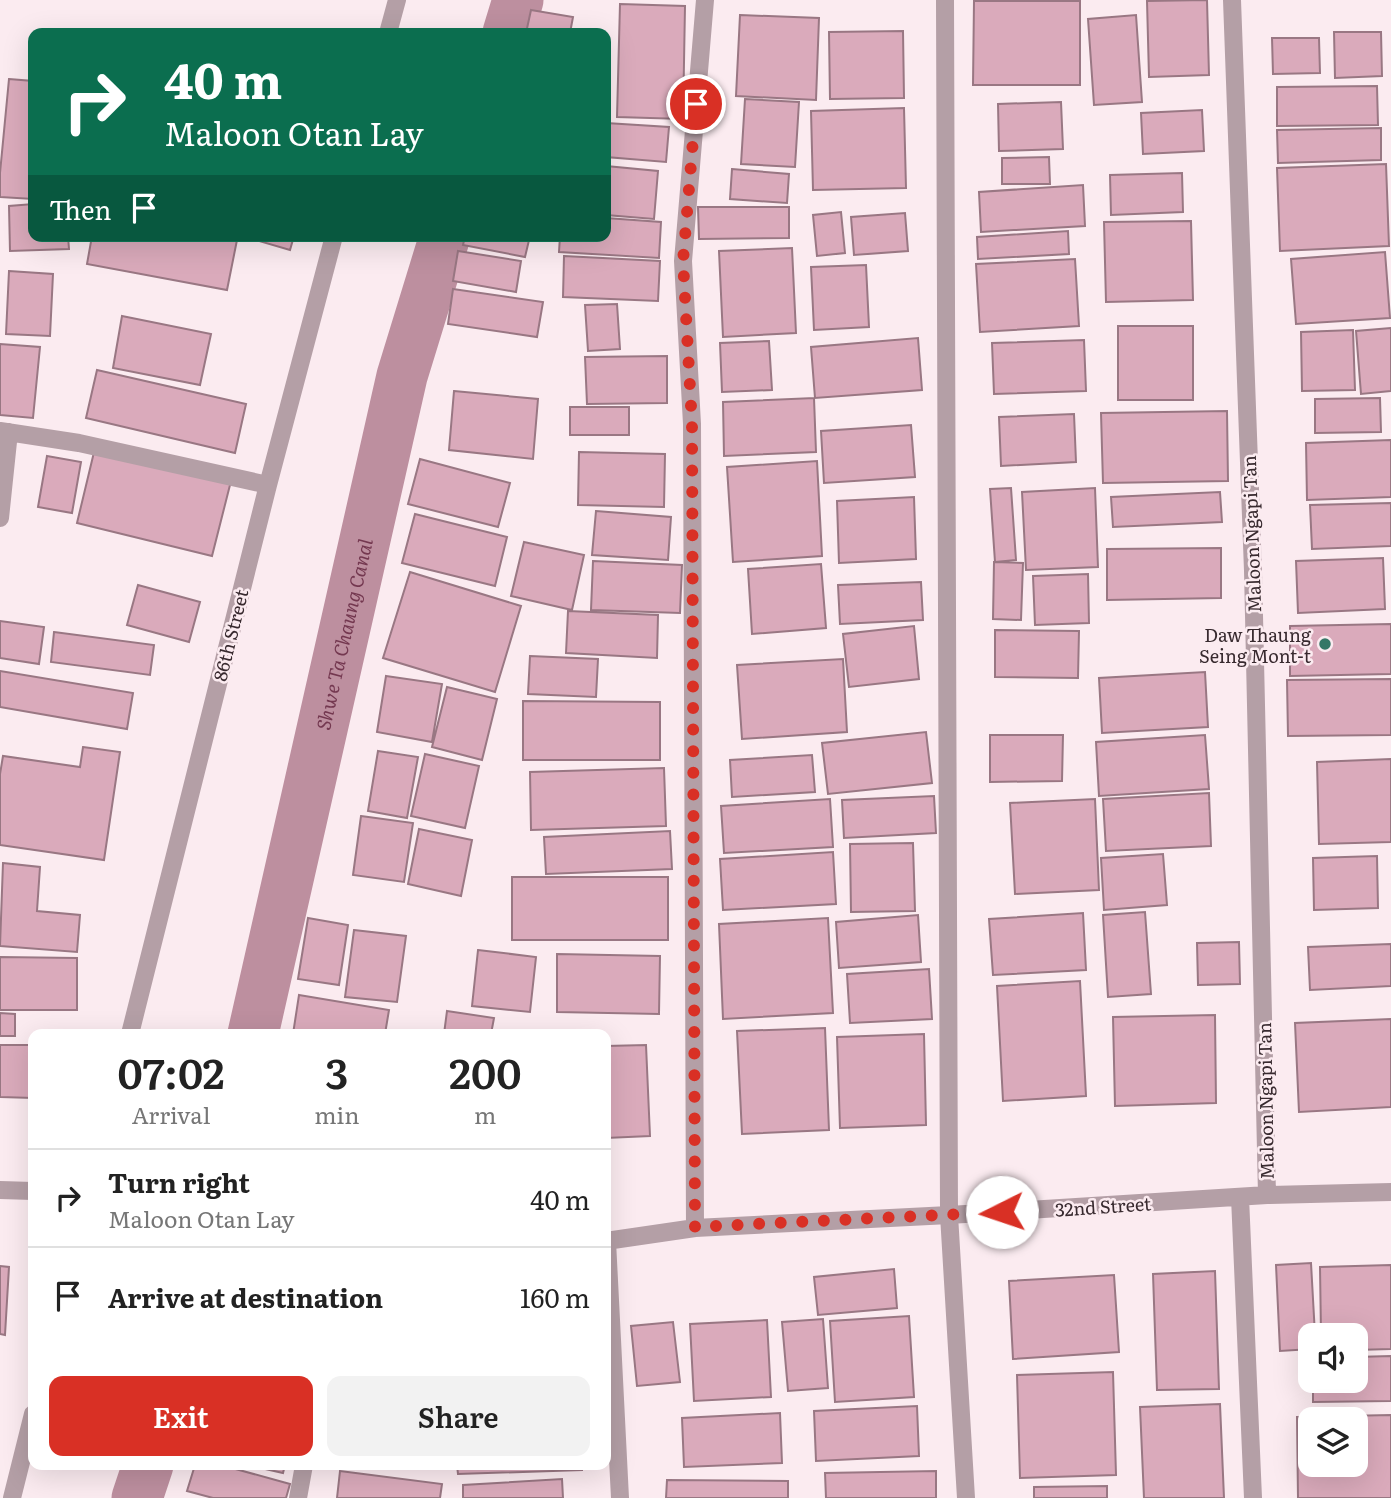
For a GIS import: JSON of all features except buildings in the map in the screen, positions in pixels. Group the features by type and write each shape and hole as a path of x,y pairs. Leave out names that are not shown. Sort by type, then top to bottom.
{"street":[{"path":"389,28 397,0"},
{"path":"695,1227 692,424 683,261 705,0"},
{"path":"945,0 949,1215 966,1498"},
{"name":"Maloon Ngapi Tan","path":"1232,0 1253,571 1267,1195"},
{"name":"86th Street","path":"131,1029 268,485 332,242"},
{"path":"0,518 5,431 79,443 268,485"},
{"path":"0,1190 28,1191"},
{"name":"32nd Street","path":"611,1240 695,1227 949,1215 1267,1195 1391,1192"},
{"path":"1240,1197 1252,1498"},
{"path":"611,1333 620,1498"},
{"path":"12,1498 28,1434"},
{"path":"298,1498 303,1470"}],"waterway":[{"name":"Shwe Ta Chaung Canal","path":"510,28 518,0"},
{"name":"Shwe Ta Chaung Canal","path":"254,1029 402,376 443,242"},
{"name":"Shwe Ta Chaung Canal","path":"137,1498 146,1470"}],"place":[{"name":"Daw Thaung Seing Mont-t","path":"1325,644"}],"route":[{"path":"696,104 683,261 692,424 695,1227 1002,1212"}]}
